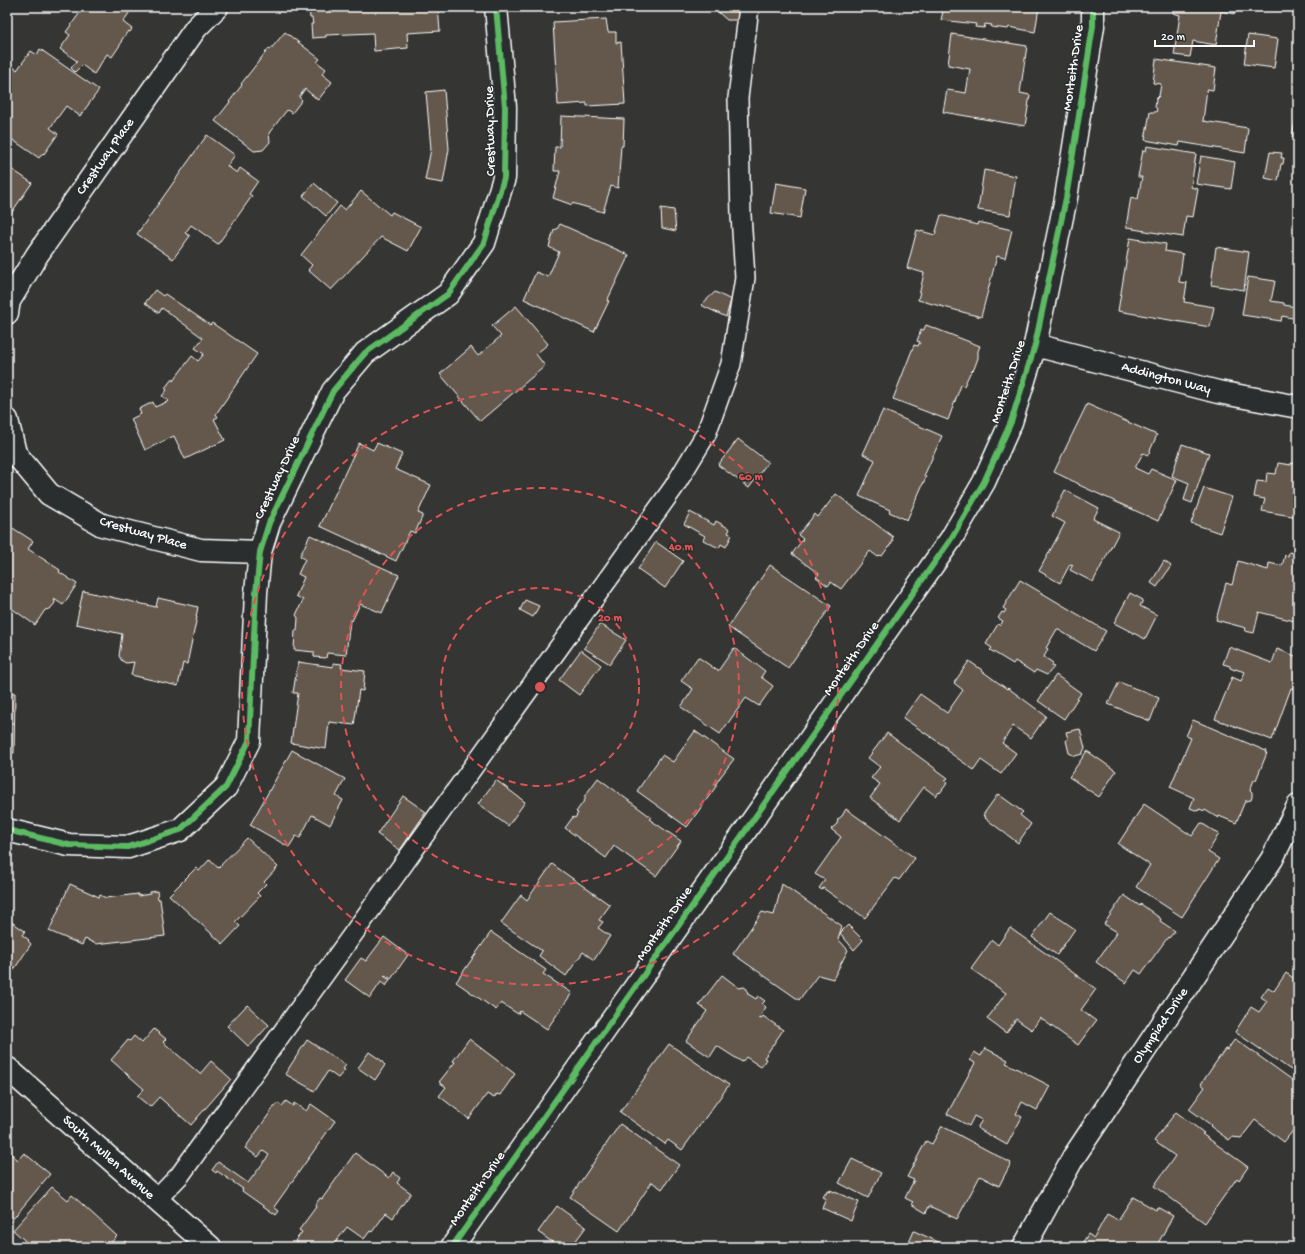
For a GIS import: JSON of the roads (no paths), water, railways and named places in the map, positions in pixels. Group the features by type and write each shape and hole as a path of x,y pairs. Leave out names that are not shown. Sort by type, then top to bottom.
{"street":[{"name":"Crestway Place","path":"7,313 9,301 38,255 196,28 217,7"},
{"name":"Crestway Drive","path":"7,830 69,845 128,847 180,830 226,787 249,741 256,593 260,552 269,523 332,391 365,353 448,294 484,243 504,178 505,107 496,7"},
{"name":"Monteith Drive","path":"452,1247 951,539 984,482 1011,422 1035,345 1066,198 1094,26 1093,7"},
{"name":"Addington Way","path":"1035,345 1218,392 1298,407"},
{"name":"Crestway Place","path":"7,420 15,453 49,494 102,525 201,550 260,552"},
{"name":"Olympiad Drive","path":"1024,1247 1073,1158 1272,859 1298,806"},
{"name":"South Mullen Avenue","path":"7,1068 210,1247"}],"lane":[{"path":"156,1200 180,1175 674,487 706,434 730,364 745,278 741,215 738,98 749,7"}]}
